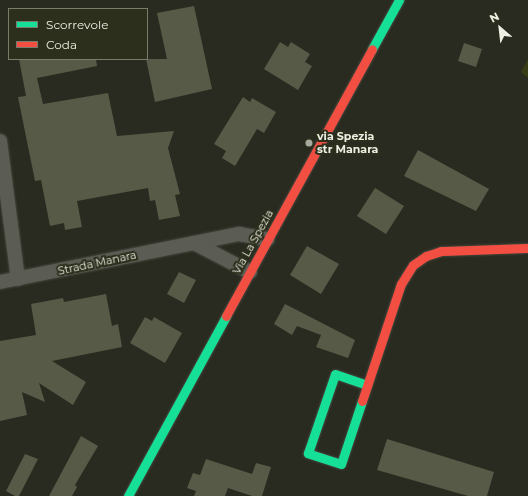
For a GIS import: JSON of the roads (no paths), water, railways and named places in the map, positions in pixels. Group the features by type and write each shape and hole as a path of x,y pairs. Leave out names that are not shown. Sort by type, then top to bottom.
{"main road":[{"name":"Via La Spezia","path":"128,496 399,0"},
{"path":"367,385 335,374 308,454 341,464 401,284 413,265 426,256 441,251 528,248"}],"street":[{"path":"0,141 18,279"},
{"name":"Strada Manara","path":"0,282 239,234 268,238"},
{"path":"194,243 250,272"}],"place":[{"name":"via Spezia str Manara","path":"309,143"}]}
